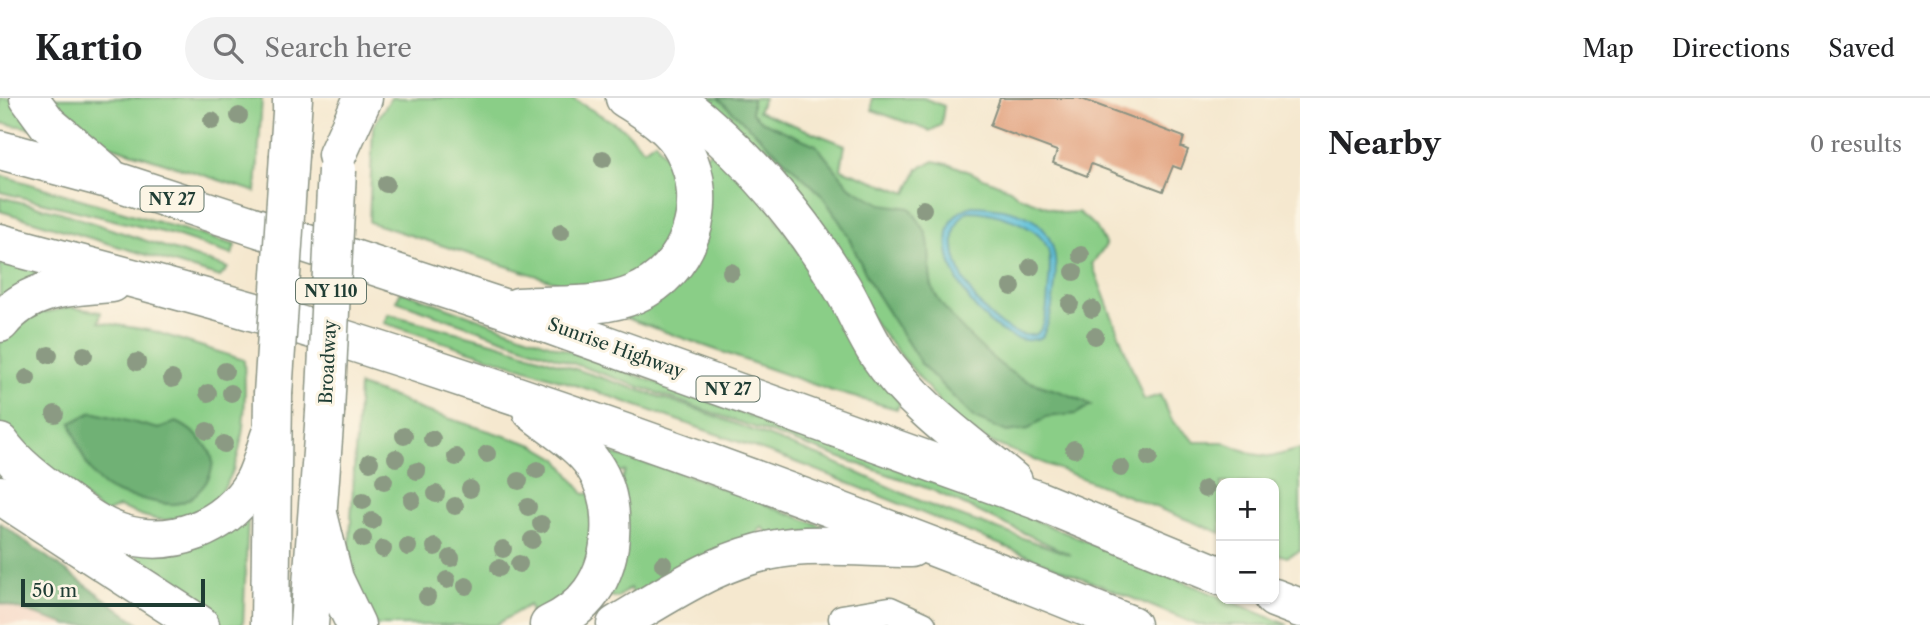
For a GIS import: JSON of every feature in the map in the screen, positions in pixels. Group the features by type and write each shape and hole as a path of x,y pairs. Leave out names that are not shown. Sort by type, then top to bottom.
{"main road":[{"path":"29,98 48,124 115,181"},
{"name":"Broadway","path":"309,625 325,412 341,98"},
{"path":"337,163 363,98"},
{"path":"503,308 605,301 634,295 662,278 680,258 692,232 694,177 684,150 662,122 625,98"},
{"path":"674,98 701,119 763,178 840,283 878,354 923,407 1037,500"},
{"name":"NY 110","path":"270,625 270,436 292,101"},
{"name":"Sunrise Highway","path":"0,150 115,181 503,308 1037,500 1216,574"},
{"path":"0,243 311,329 515,396 943,549 1131,625"},
{"path":"0,323 27,299 56,287 139,281"},
{"path":"515,396 592,461 604,481 612,525 605,561 591,592 565,617 549,625"},
{"path":"0,443 26,471 89,518 117,533 147,539 183,537 209,526 241,499 255,480 270,436"},
{"path":"0,495 200,625"},
{"path":"318,514 334,579 356,625"},
{"path":"616,625 703,573 771,551 792,547 943,549"},
{"path":"1279,600 1300,608"}],"street":[{"path":"842,618 890,610 923,625"}],"shaded area":[{"path":"0,603 68,625 0,625"}],"green space":[{"path":"0,98 18,98 30,128 0,123"},
{"path":"47,98 262,98 256,192 87,138"},
{"path":"391,98 571,98 623,128 644,149 655,141 679,175 683,212 651,270 611,287 562,284 369,222 373,126"},
{"path":"689,98 764,98 758,111 845,145 841,169 907,193 918,169 934,161 955,166 1010,189 1018,196 1063,213 1078,212 1096,227 1106,245 1092,264 1144,400 1160,395 1173,422 1195,442 1223,442 1253,454 1271,457 1300,449 1300,551 1287,557 1279,555 1279,478 1216,478 1216,531 990,442 955,421"},
{"path":"718,98 752,98 752,113 761,121 816,145 850,187 881,204 910,208 927,236 933,289 960,326 1014,374 1091,405 1076,414 1046,417 1029,429 1007,432 974,418 922,365 872,287 845,230 822,195"},
{"path":"872,98 923,98 944,106 941,125 930,131 872,110"},
{"path":"716,148 764,199 900,403 897,409 832,391 609,312 647,300 701,158"},
{"path":"0,175 235,245 232,255 170,234 0,192"},
{"path":"0,197 60,212 228,268 220,277 0,211"},
{"path":"0,260 37,270 38,274 34,275 34,282 0,305"},
{"path":"401,291 1001,506 1216,595 1216,604 1237,604 1288,625 1198,625 804,465 603,394 384,323 388,314 500,344 699,410 825,458 929,505 1071,555 932,490 396,301"},
{"path":"39,304 44,313 69,307 101,312 99,322 153,331 244,360 242,436 227,483 212,501 192,514 165,520 118,507 104,514 0,427 0,340"},
{"path":"359,386 399,399 419,409 534,445 558,459 584,494 596,493 586,579 533,622 529,605 495,625 377,625 370,619 348,571"},
{"path":"92,412 159,429 176,422 181,424 201,439 211,454 213,462 208,479 189,499 174,504 110,490 99,482 87,464 71,423"},
{"path":"609,453 682,473 830,529 773,538 762,527 758,532 759,542 636,603 630,588 617,598 607,595 620,482 625,471 615,472 607,455"},
{"path":"248,518 243,625 219,625 141,566 143,560 130,552"},
{"path":"0,523 141,625 68,625 0,603"}],"water":[{"path":"972,206 992,207 1025,215 1046,233 1053,246 1055,284 1050,318 1042,337 1021,339 1000,330 979,312 962,289 951,263 947,239 954,219","holes":["968,211 1001,216 1025,226 1043,240 1048,249 1050,265 1047,309 1045,320 1037,334 1019,334 1001,325 969,289 959,267 954,246 956,226"]}],"building":[{"path":"1000,98 1079,98 1184,137 1181,147 1188,150 1181,169 1173,166 1163,191 1091,164 1087,176 1053,163 1057,151 990,126"}]}
